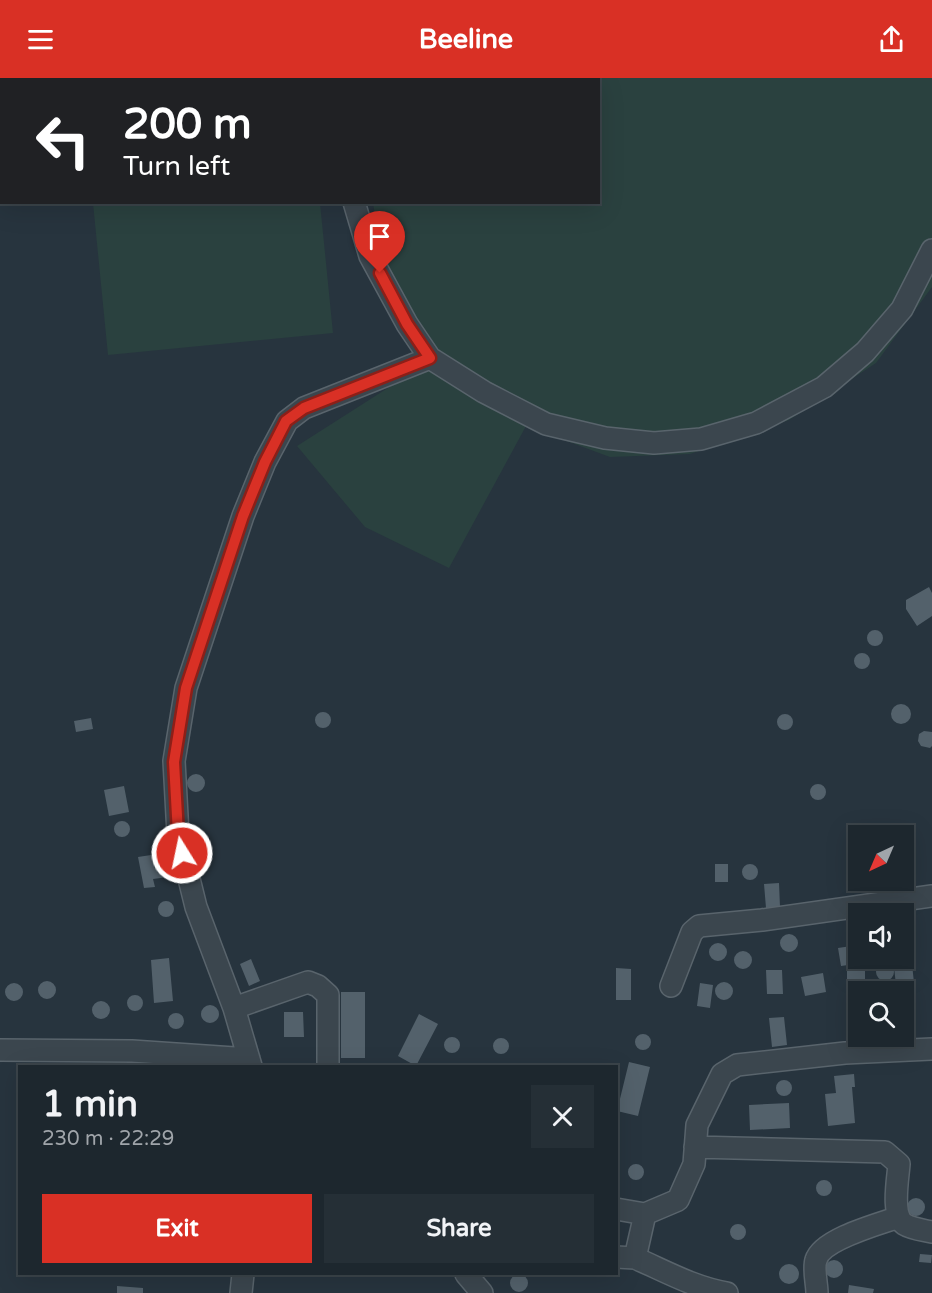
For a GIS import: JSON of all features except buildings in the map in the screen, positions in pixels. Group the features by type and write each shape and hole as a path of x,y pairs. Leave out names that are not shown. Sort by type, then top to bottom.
{"street":[{"path":"355,204 370,256 407,324 430,358 484,392 546,424 605,438 654,443 701,439 756,423 824,387 865,352 902,309 932,250"},
{"path":"0,1050 132,1051 250,1063 234,1008 196,908 178,834 174,762 186,688 243,516 265,462 286,421 304,408 430,358"},
{"path":"671,986 692,932 699,926 762,920 932,896"},
{"path":"234,1008 308,982 318,986 328,995 328,1065"},
{"path":"618,1209 645,1214 678,1200 694,1164 697,1125 722,1074 737,1065 845,1053 932,1049"},
{"path":"695,1147 885,1152 899,1164 897,1206 899,1217 913,1228 932,1232"},
{"path":"645,1214 626,1257 713,1291 727,1293"},
{"path":"817,1293 816,1260 824,1249 835,1241 899,1217"},
{"path":"241,1293 243,1275"},
{"path":"467,1275 482,1293"}],"green space":[{"path":"600,78 932,78 932,287 876,363 789,420 690,454 610,457 526,426 449,568 365,527 297,446 438,356 388,291 373,204 600,204"},
{"path":"93,204 320,204 333,333 108,355"}],"route":[{"path":"182,853 178,834 174,762 186,688 243,516 265,462 286,421 304,408 430,358 407,324 380,273"}]}
